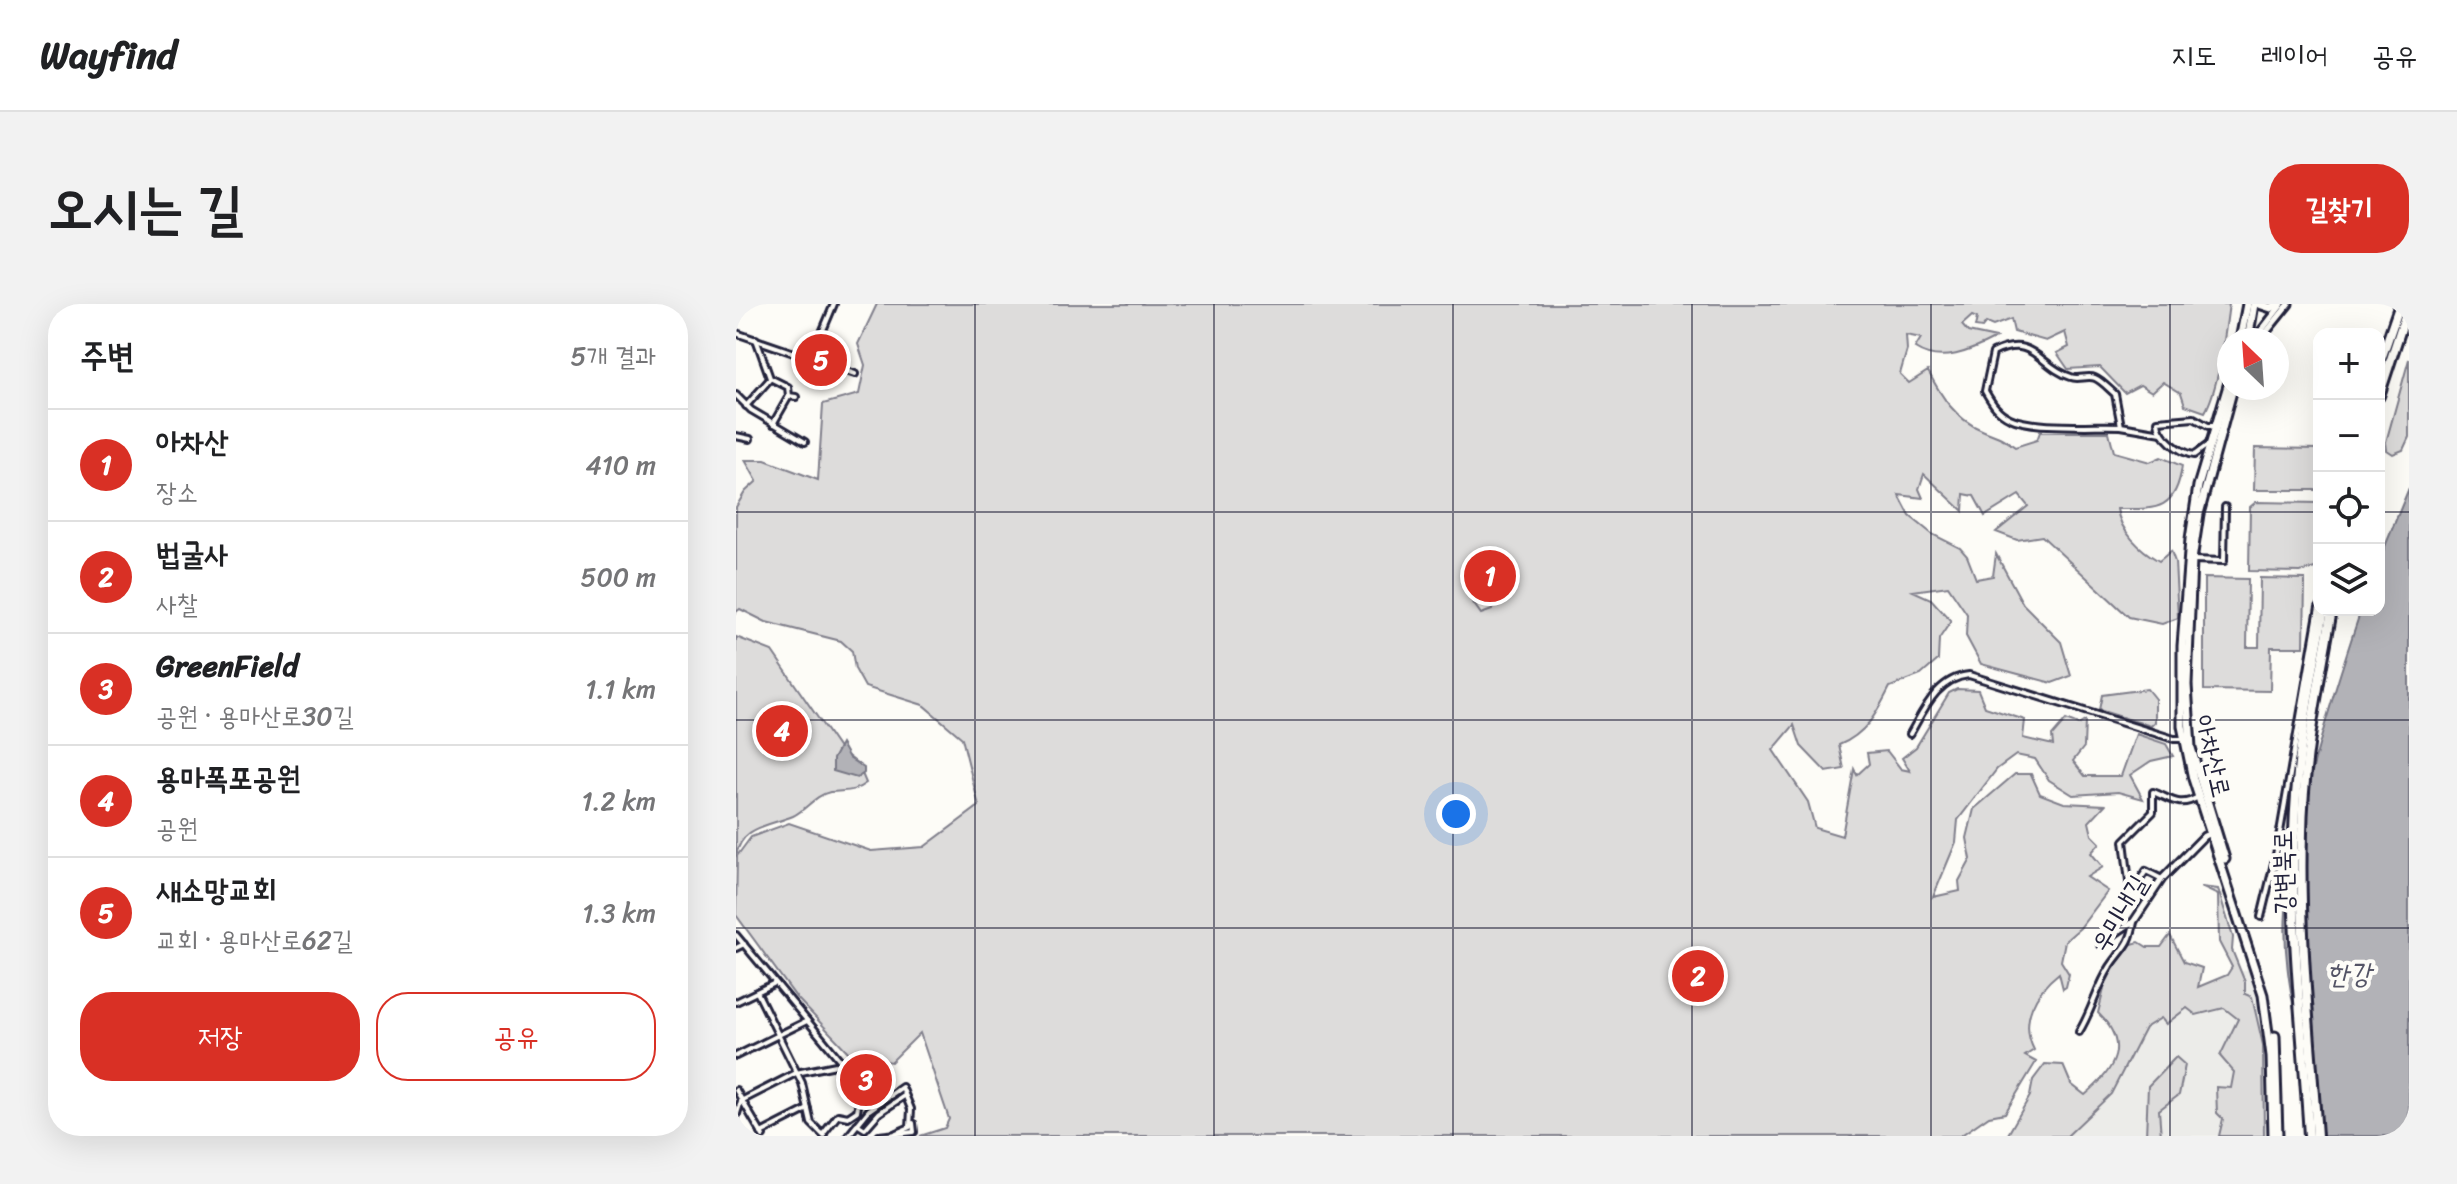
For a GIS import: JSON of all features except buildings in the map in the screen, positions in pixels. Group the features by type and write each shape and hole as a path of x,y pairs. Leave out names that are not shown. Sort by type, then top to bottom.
{"highway":[{"path":"2385,348 2400,304"},
{"path":"2385,378 2409,304"},
{"name":"강변북로","path":"2309,1136 2293,890 2294,830 2304,727 2320,616"},
{"name":"강변북로","path":"2317,1136 2301,893 2302,830 2309,747 2331,616"}],"main road":[{"path":"2242,328 2247,304"},
{"path":"2251,328 2256,304 2271,308 2280,304"},
{"name":"아차산로","path":"2224,400 2198,486 2188,550 2186,738 2200,795 2252,944 2273,1020 2276,1136"},
{"name":"아차산로","path":"2184,708 2192,560 2206,483 2230,400"},
{"name":"아차산로","path":"2188,748 2263,995 2276,1136"}],"street":[{"path":"810,361 834,304"},
{"path":"2263,328 2280,304"},
{"path":"2270,328 2289,304"},
{"path":"736,333 855,374"},
{"path":"756,339 770,379 788,387 789,396 773,424"},
{"path":"2121,426 2115,394 2094,378 2072,378 2038,353 2022,347 2009,345 1993,353 1985,391 1996,410 2013,420 2073,427 2121,426 2162,433"},
{"path":"746,406 770,379"},
{"path":"736,395 746,406 805,442"},
{"path":"789,396 796,397"},
{"path":"2211,443 2194,455 2185,454 2162,433 2158,421 2194,418 2208,426 2217,425"},
{"path":"736,436 750,439"},
{"path":"2192,560 2224,561 2225,507"},
{"path":"2261,917 2276,855 2320,616"},
{"path":"1910,734 1935,693 1949,681 1969,675 2174,739 2186,738"},
{"path":"2130,890 2124,841 2153,812 2153,792 2168,802 2189,802 2200,795"},
{"name":"우미내길","path":"2079,1032 2092,1011 2110,968 2131,943 2134,921 2162,879 2213,832"},
{"path":"2125,901 2146,871 2162,879"},
{"path":"2100,944 2134,921"},
{"path":"736,935 840,1060 840,1064"},
{"path":"736,948 744,944"},
{"path":"736,1002 775,983"},
{"path":"757,992 796,1073 811,1123 818,1133 824,1134 838,1115 848,1117 857,1111 860,1095"},
{"path":"736,1056 807,1021"},
{"path":"736,1117 741,1101 796,1073 840,1064 860,1066 891,1096"},
{"path":"848,1136 869,1110 902,1087 914,1132 879,1136"},
{"path":"736,1090 762,1134 808,1109"},
{"path":"857,1124 865,1129 879,1113 904,1096"}],"shaded area":[{"path":"877,304 2229,304 2225,328 2217,328 2217,378 2205,412 2185,405 2181,393 2163,382 2152,392 2140,385 2125,393 2100,367 2068,369 2057,353 2069,347 2065,332 2046,341 2014,332 2011,319 1993,326 1986,323 1982,328 1975,327 1977,318 1972,316 1962,325 1968,332 1996,338 1945,356 1915,348 1921,338 1906,335 1907,350 1900,374 1909,383 1928,371 1944,398 1964,420 2015,447 2037,440 2040,432 2109,432 2114,452 2150,462 2161,457 2182,466 2175,492 2162,505 2117,509 2122,525 2145,551 2159,561 2171,551 2175,562 2178,618 2162,624 2129,617 2042,536 2017,540 1996,532 2028,506 2019,495 1985,516 1974,496 1964,494 1963,511 1924,474 1919,489 1923,498 1899,495 1910,516 1932,534 1960,548 1967,556 1976,579 1993,576 1996,554 2023,604 2061,642 2071,676 2052,683 1981,664 1966,636 1967,614 1948,586 1913,591 1931,599 1951,621 1939,639 1938,660 1921,675 1890,687 1864,729 1839,745 1844,769 1826,772 1801,746 1794,725 1773,750 1808,802 1815,828 1842,836 1854,769 1857,775 1869,764 1867,753 1887,751 1901,769 1910,771 1902,758 1916,747 1949,693 1957,689 1978,690 1985,707 2025,720 2023,738 2053,745 2052,736 2066,720 2078,725 2085,721 2084,747 2073,761 2085,776 2121,776 2136,734 2166,744 2173,756 2151,761 2130,775 2143,799 2118,792 2073,795 2049,780 2035,759 2016,755 1997,769 1958,820 1956,842 1933,897 1960,891 1959,881 1971,859 1967,838 1974,809 2015,774 2031,774 2040,794 2064,803 2105,805 2089,822 2092,835 2100,843 2091,853 2103,867 2087,877 2108,891 2080,928 2065,941 2061,961 2069,974 2066,987 2063,989 2059,973 2043,989 2032,1008 2028,1028 2034,1050 2025,1056 2036,1062 2005,1113 1989,1116 1960,1136 920,1136 945,1128 949,1119 920,1033 891,1062 850,1054 796,997 736,915 737,856 751,837 789,823 871,851 924,847 979,806 962,738 923,705 865,687 855,669 852,651 841,641 766,622 740,609 736,612 736,507 745,492 757,481 745,460 765,460 818,480 823,404 859,394 865,365 858,344","holes":["1484,555 1495,555 1501,561 1492,610 1481,614 1469,597 1473,591 1472,562"]},
{"path":"2409,359 2409,437 2403,450 2393,454 2387,450 2386,442"},
{"path":"2255,448 2313,449 2313,490 2254,490"},
{"path":"2256,502 2313,503 2313,569 2300,572 2249,571 2250,507"},
{"path":"2204,578 2248,579 2247,647 2259,647 2260,578 2305,579 2304,647 2271,647 2270,691 2204,690"},
{"path":"736,637 772,651 840,750 858,764 866,783 853,790 825,794 793,816 749,833 743,839 736,857"},
{"path":"2147,689 2155,699 2155,722 2151,726 2099,710 2102,695"},
{"path":"2201,887 2218,889 2233,937 2232,950 2245,982 2245,994 2252,997 2263,1045 2264,1136 2219,1136 2223,1119 2217,1113 2216,1087 2231,1088 2234,1072 2220,1056 2238,1019 2224,1008 2196,1015 2187,1008 2166,1024 2161,1018 2145,1028 2111,1094 2067,1136 2007,1136 2030,1096 2033,1080 2045,1064 2063,1065 2071,1084 2085,1095 2111,1066 2116,1046 2108,1024 2098,1013 2104,989 2098,983 2118,948 2139,942 2147,947 2161,947 2170,935 2184,962 2202,968 2198,987 2227,975 2232,967 2219,942 2218,895"},
{"path":"2248,969 2259,997 2269,1050 2270,1136 2067,1136 2111,1094 2145,1028 2230,976"},
{"path":"2176,1057 2185,1065 2179,1095 2159,1110 2161,1136 2146,1136 2148,1086"}],"water":[{"name":"한강","path":"2409,488 2409,1136 2304,1136 2299,1040 2285,941 2291,875 2315,759 2359,616 2385,616 2385,546"},
{"path":"841,744 849,758 864,768 864,773 857,778 833,771 833,759"}],"place":[{"name":"새소망교회","path":"821,360"},
{"name":"아차산","path":"1490,576"},
{"name":"용마폭포공원","path":"782,731"},
{"name":"법굴사","path":"1698,976"},
{"name":"GreenField","path":"866,1080"}]}
